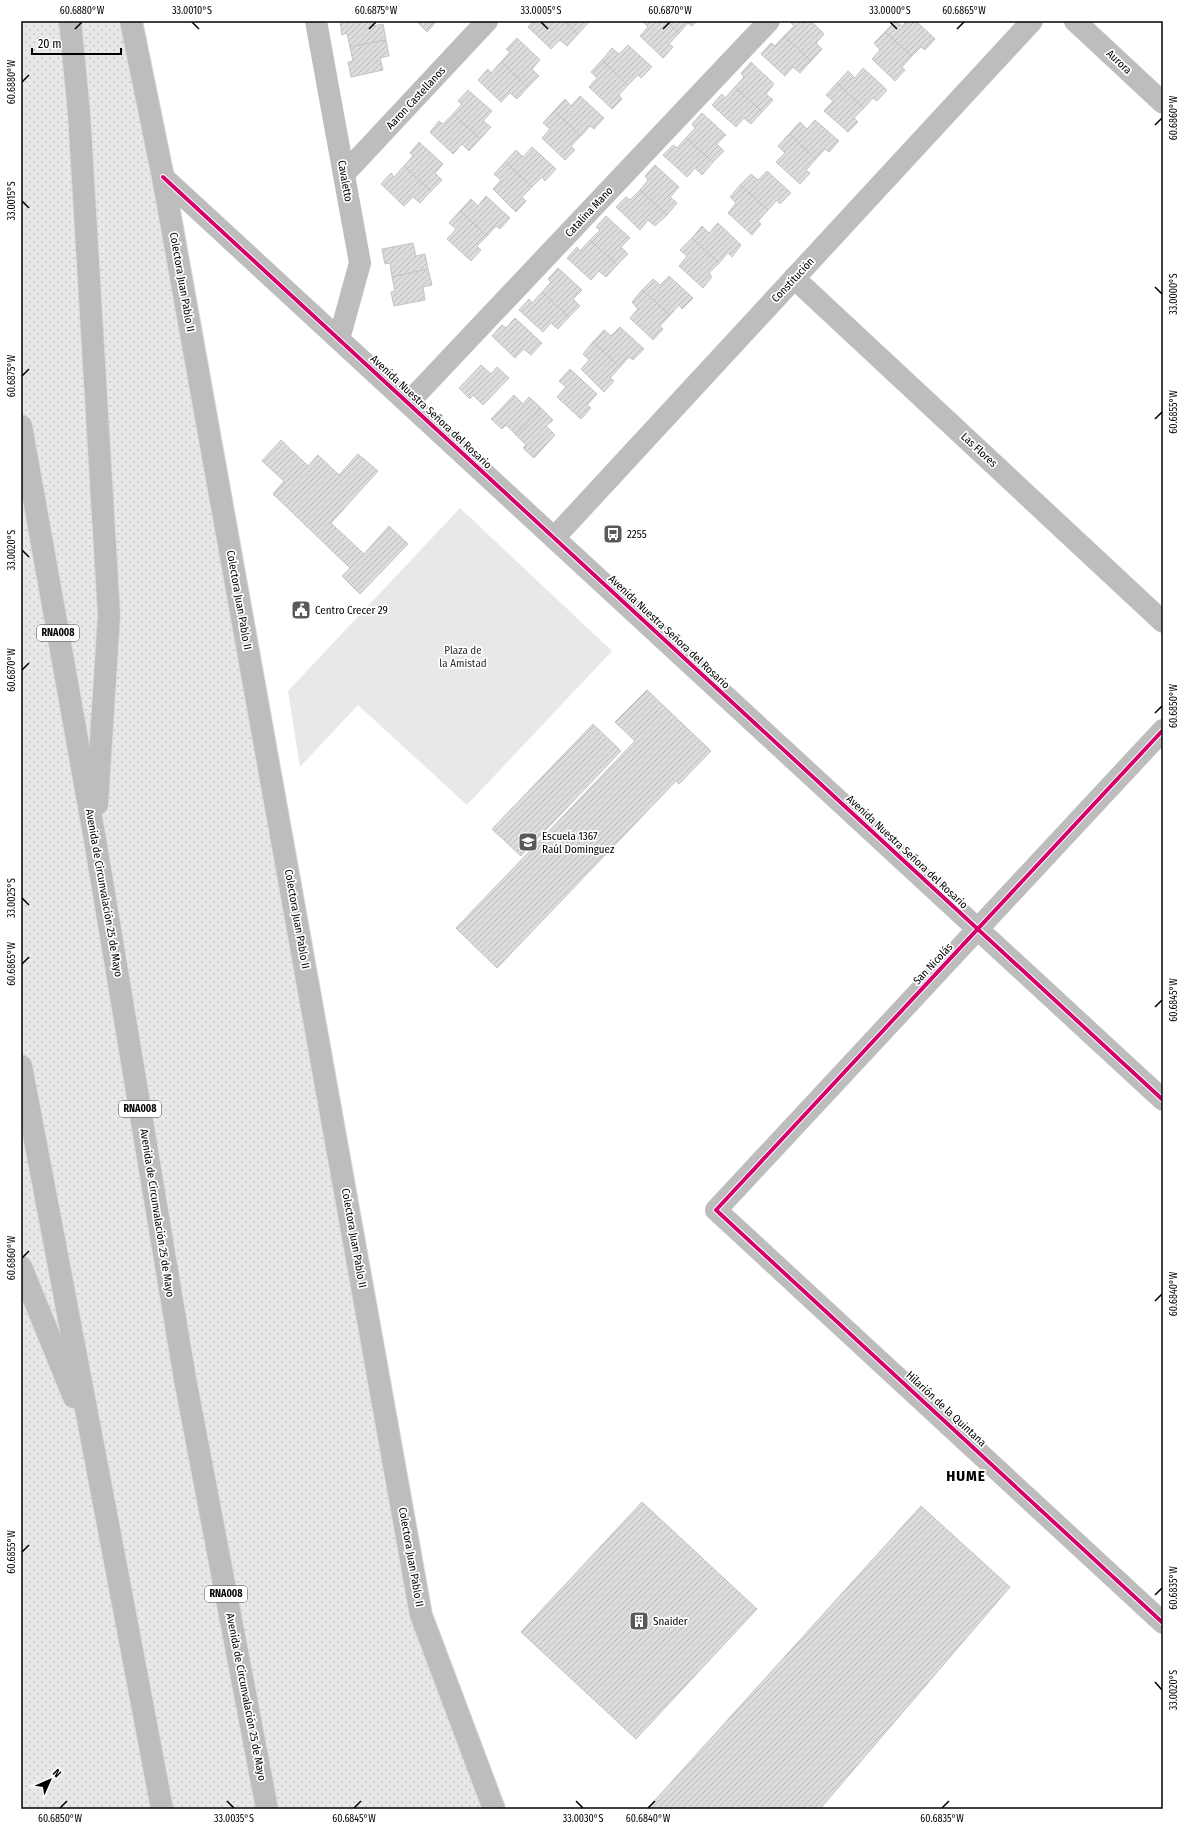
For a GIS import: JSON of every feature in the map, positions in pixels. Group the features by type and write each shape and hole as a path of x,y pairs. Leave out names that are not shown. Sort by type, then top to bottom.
{"main road":[{"path":"70,21 79,112 109,615 95,840"},
{"name":"Colectora Juan Pablo II","path":"130,21 163,177 421,1615 494,1809"},
{"name":"Cavaletto","path":"316,21 360,263 339,339"},
{"name":"Aaron Castellanos","path":"344,174 487,21"},
{"name":"Catalina Mano","path":"408,404 769,21"},
{"name":"Constitución","path":"554,538 1032,21"},
{"name":"Aurora","path":"1075,21 1163,103"},
{"name":"Avenida Nuestra Señora del Rosario","path":"163,177 1163,1100"},
{"name":"Las Flores","path":"794,278 1163,622"},
{"name":"Avenida de Circunvalación 25 de Mayo","path":"21,426 95,840 184,1379 267,1809"},
{"name":"San Nicolás","path":"716,1210 1163,730"},
{"path":"21,1066 162,1809"},
{"name":"Hilarión de la Quintana","path":"716,1210 1161,1618"},
{"path":"21,1267 92,1442"}],"green space":[{"path":"21,21 131,21 421,1615 494,1809 21,1809"},
{"name":"Plaza de la Amistad","path":"460,508 612,651 467,805 358,705 300,767 288,691"}],"building":[{"path":"340,21 372,21 373,26 383,24 386,40 350,47 347,33 342,35"},
{"path":"416,21 437,21 427,32"},
{"path":"533,21 564,21 578,34 567,46 560,40 551,49 528,27"},
{"path":"564,21 587,21 589,22 578,34"},
{"path":"642,21 666,21 679,33 669,44 673,47 663,58 640,36 648,27"},
{"path":"666,21 697,21 692,26 688,23 679,33"},
{"path":"811,21 824,34 816,43 822,49 811,61 784,36 794,26 790,22"},
{"path":"895,21 902,26 907,21 916,21 935,39 925,50 921,47 912,56 885,32"},
{"path":"885,32 912,56 902,67 905,70 895,81 872,59 880,50 874,43"},
{"path":"784,36 811,61 800,73 793,67 785,76 761,54 771,43 775,46"},
{"path":"517,38 540,60 532,69 539,76 528,87 501,62 510,52 506,49"},
{"path":"386,40 389,56 380,58 383,70 351,77 348,62 353,61 350,47"},
{"path":"628,45 652,67 641,78 638,75 628,85 602,60 612,48 619,54"},
{"path":"602,60 628,85 619,95 622,99 612,109 589,87 597,78 591,72"},
{"path":"501,62 528,87 517,99 510,93 501,102 478,80 488,69 491,73"},
{"path":"751,62 774,84 766,94 773,100 762,112 735,87 744,77 741,73"},
{"path":"863,68 887,90 877,101 873,98 864,108 837,83 848,71 855,78"},
{"path":"837,83 864,108 854,118 858,122 848,132 824,111 833,101 826,95"},
{"path":"735,87 762,112 751,124 744,118 736,127 712,105 722,94 725,98"},
{"path":"468,90 492,111 483,121 491,127 480,139 453,114 462,104 458,101"},
{"path":"580,96 604,118 594,129 590,126 581,136 554,111 565,99 571,106"},
{"path":"554,111 581,136 571,146 575,150 565,160 542,138 550,129 543,123"},
{"path":"702,113 726,135 717,144 724,151 713,162 686,138 695,128 692,124"},
{"path":"453,114 480,139 469,151 462,144 453,154 430,132 439,121 443,124"},
{"path":"815,120 839,141 829,152 825,149 816,159 789,134 800,122 807,129"},
{"path":"789,134 816,159 806,170 810,173 800,184 776,162 785,153 778,146"},
{"path":"686,138 713,162 702,175 695,168 687,177 663,155 673,145 677,148"},
{"path":"419,142 443,164 435,173 442,180 431,191 404,166 413,156 410,153"},
{"path":"532,147 556,169 545,181 542,177 532,187 505,162 516,150 523,157"},
{"path":"505,162 532,187 522,197 526,201 516,212 493,189 501,180 494,174"},
{"path":"655,165 679,187 670,197 677,203 667,215 640,190 648,180 645,176"},
{"path":"404,166 431,191 420,203 413,197 404,206 381,184 391,173 394,177"},
{"path":"767,171 791,193 780,204 777,200 768,210 740,185 751,174 758,180"},
{"path":"740,185 768,210 758,221 761,224 752,235 728,213 736,203 730,197"},
{"path":"640,190 667,215 655,226 648,220 640,230 616,207 626,197 630,200"},
{"path":"486,196 510,218 500,229 496,226 487,236 460,211 471,199 478,206"},
{"path":"460,211 487,236 477,246 481,250 471,261 447,239 456,229 449,223"},
{"path":"606,216 630,238 621,247 628,254 617,265 590,240 600,230 596,227"},
{"path":"718,223 741,245 732,257 728,253 719,263 692,238 702,226 709,233"},
{"path":"692,238 719,263 709,273 712,277 703,288 679,266 687,256 680,250"},
{"path":"590,240 617,265 606,277 599,271 591,280 567,258 577,247 580,251"},
{"path":"413,243 416,256 425,254 428,269 392,277 390,263 385,264 382,249"},
{"path":"558,268 582,290 573,299 580,306 569,317 542,292 551,282 548,279"},
{"path":"428,269 432,285 423,287 425,300 394,306 391,292 395,291 392,277"},
{"path":"669,276 693,298 682,309 679,305 670,315 642,290 653,279 660,285"},
{"path":"642,290 670,315 660,326 663,329 653,340 630,318 638,309 632,302"},
{"path":"542,292 569,317 558,329 551,323 543,332 519,310 529,299 532,303"},
{"path":"515,318 542,343 531,355 524,349 515,358 492,336 502,325 506,328"},
{"path":"620,327 644,349 633,360 629,357 620,367 593,342 604,330 611,336"},
{"path":"593,342 620,367 610,378 614,381 604,392 581,369 589,360 583,354"},
{"path":"481,365 491,374 497,367 509,378 483,405 473,395 470,399 459,388"},
{"path":"570,369 597,394 587,405 591,408 581,419 557,397 566,387 559,381"},
{"path":"514,395 523,404 529,397 541,408 516,435 506,425 502,429 491,419"},
{"path":"541,408 553,420 546,426 555,435 534,458 523,448 526,445 516,435"},
{"path":"281,440 308,466 318,455 339,475 358,454 378,471 331,523 364,554 389,526 408,544 360,594 342,576 350,568 273,494 284,481 262,461"},
{"path":"647,690 711,751 679,784 676,781 497,968 456,928 635,741 615,722"},
{"path":"593,724 621,751 521,856 492,829"},
{"name":"Snaider","path":"642,1502 757,1609 636,1739 521,1632"},
{"path":"921,1506 1010,1587 820,1809 647,1809"}],"cycle path":[{"path":"163,177 1163,1100"},
{"path":"1163,730 716,1210 1163,1623"}],"place":[{"name":"2255","path":"613,534"},
{"name":"Centro Crecer 29","path":"301,610"},
{"name":"Escuela 1367 Raúl Dominguez","path":"528,842"},
{"name":"Snaider","path":"639,1621"}],"district":[{"name":"HUME","path":"966,1476"}]}
